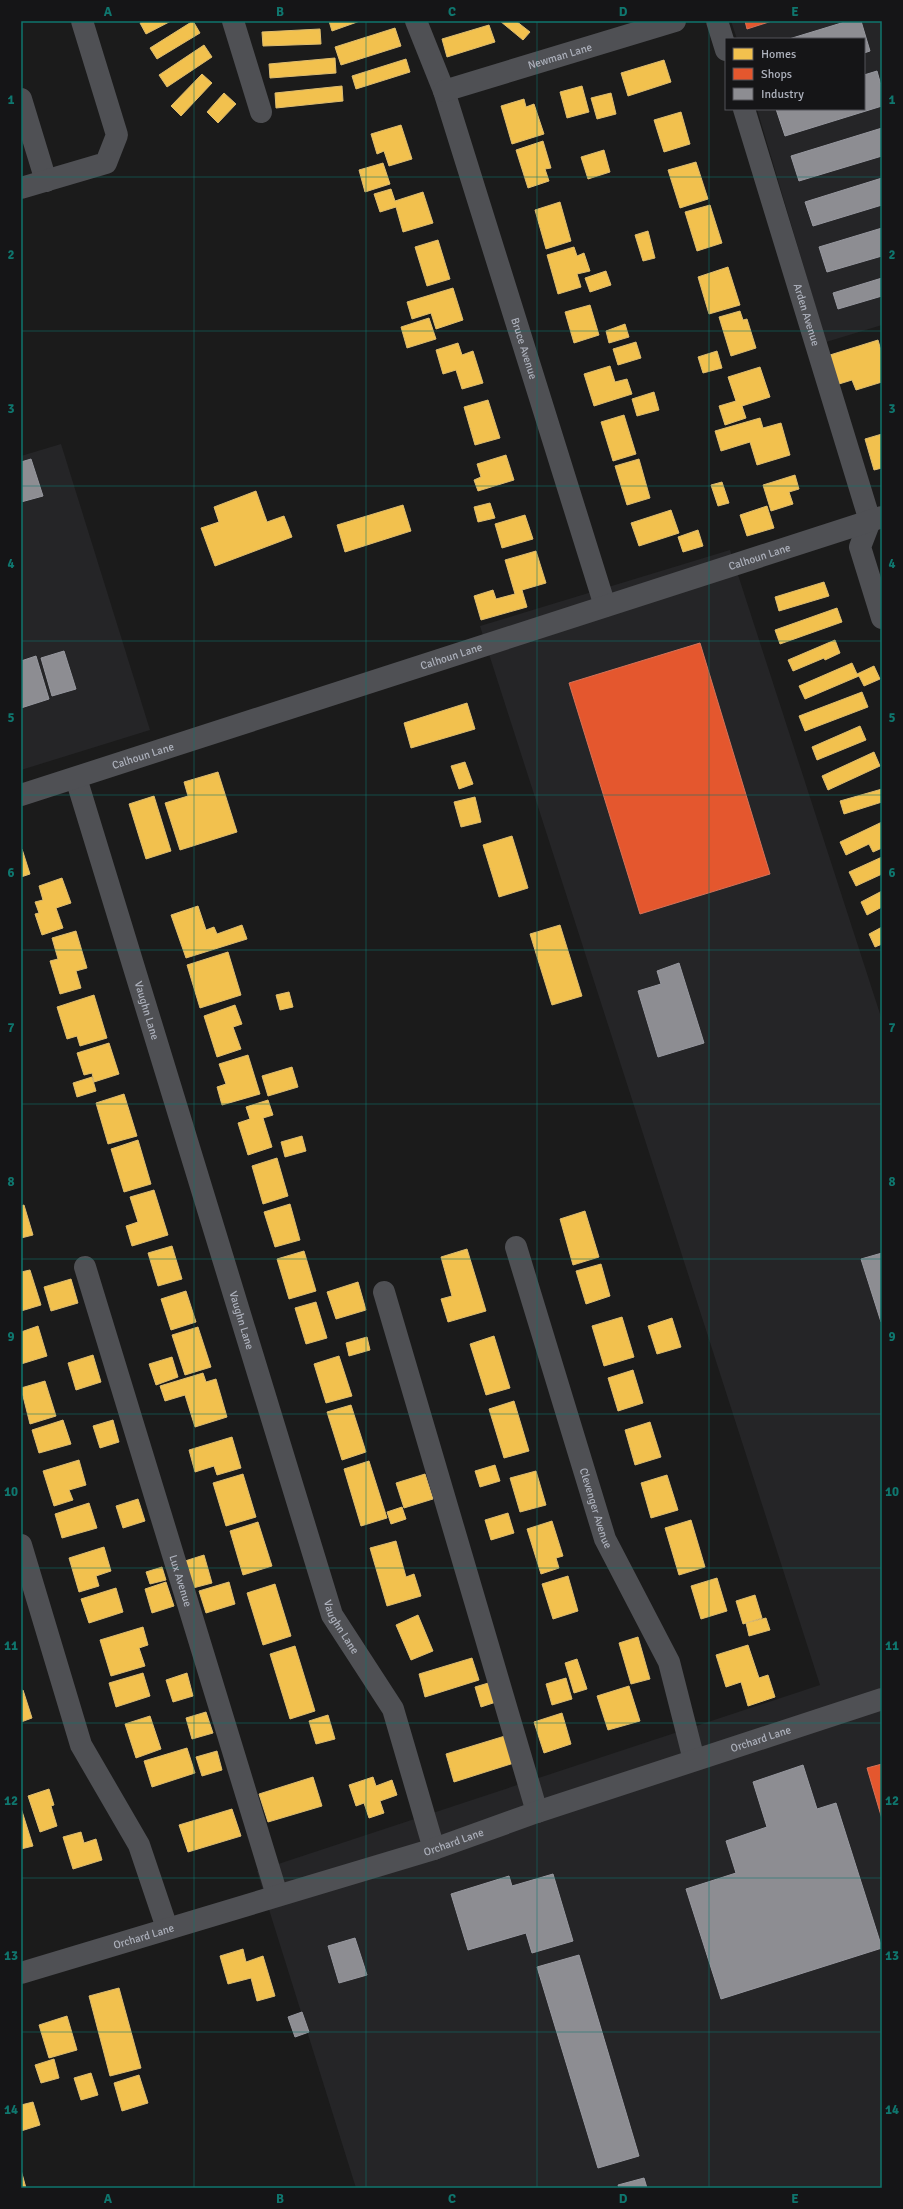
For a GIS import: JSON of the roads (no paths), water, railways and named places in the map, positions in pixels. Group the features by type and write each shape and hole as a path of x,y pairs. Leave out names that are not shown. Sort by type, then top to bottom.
{"street":[{"path":"21,188 106,163 117,135 82,21"},
{"path":"233,21 261,112"},
{"name":"Bruce Avenue","path":"416,21 444,92 605,606"},
{"name":"Newman Lane","path":"444,92 675,21"},
{"path":"717,21 725,47"},
{"path":"21,99 46,181"},
{"name":"Arden Avenue","path":"744,110 878,522"},
{"path":"878,522 860,547 882,618"},
{"name":"Calhoun Lane","path":"21,795 605,606 878,522"},
{"name":"Vaughn Lane","path":"76,778 332,1614 393,1709 434,1849"},
{"name":"Clevenger Avenue","path":"516,1247 605,1539 669,1662 694,1760"},
{"name":"Lux Avenue","path":"85,1267 277,1895"},
{"path":"384,1292 537,1812"},
{"path":"21,1545 81,1745 139,1845 168,1928"},
{"name":"Orchard Lane","path":"21,1973 434,1849 537,1812 882,1699"}]}
